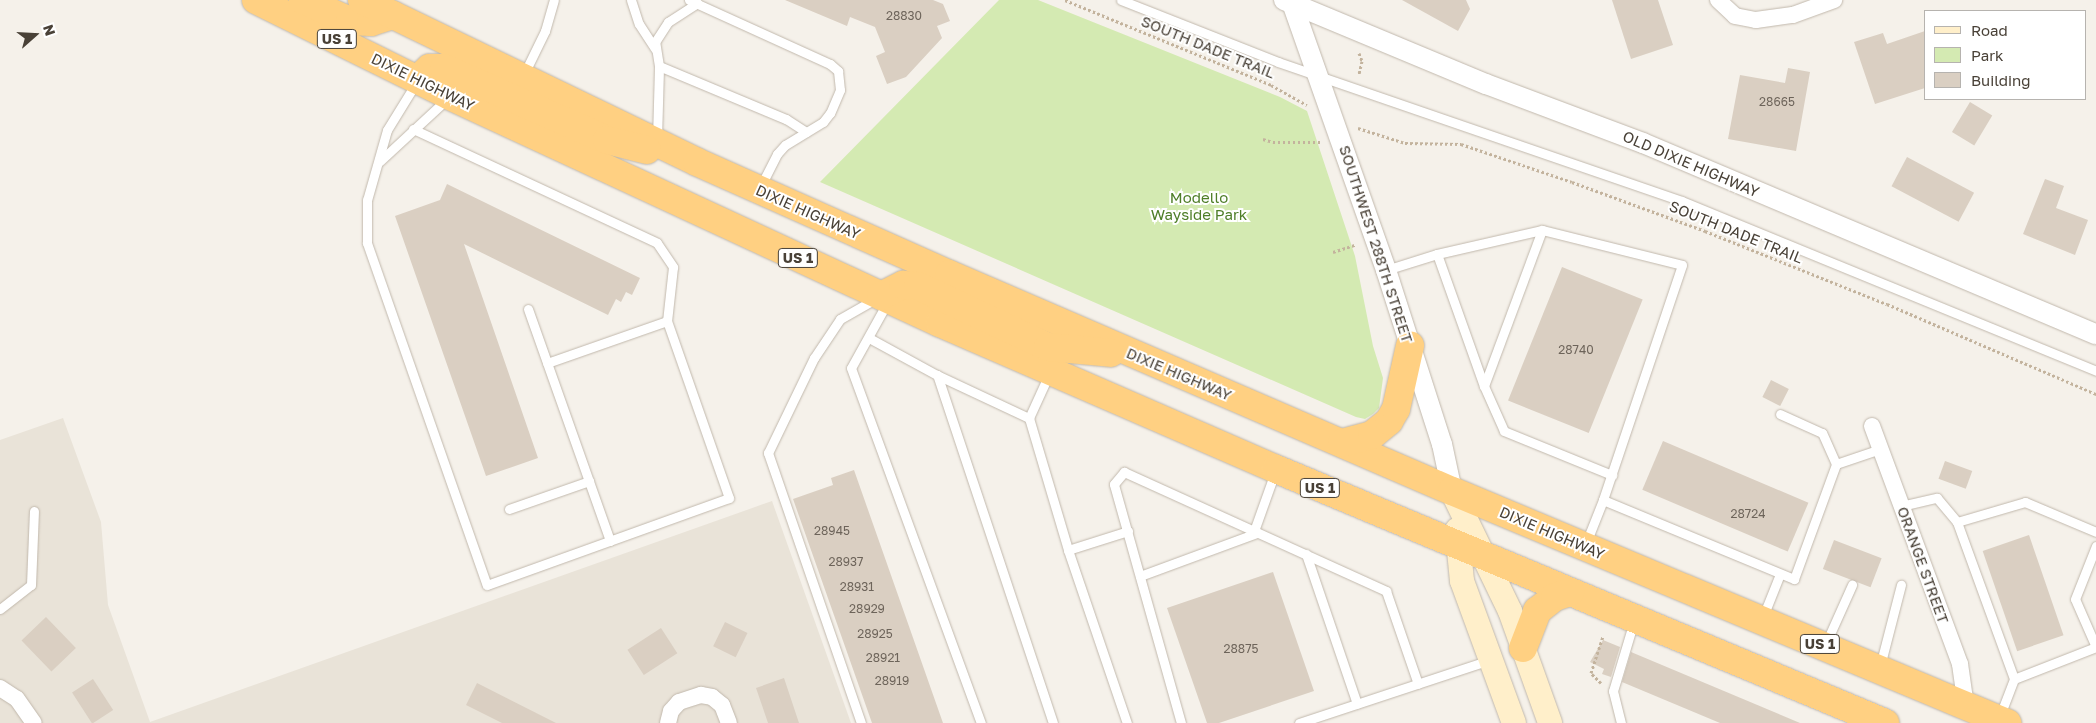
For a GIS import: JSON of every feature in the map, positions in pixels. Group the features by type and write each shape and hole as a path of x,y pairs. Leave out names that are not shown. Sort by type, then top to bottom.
{"highway":[{"name":"DIXIE HIGHWAY","path":"256,0 450,96 1050,371 1486,558 1885,723"},
{"path":"303,0 350,21 371,22 394,11"},
{"name":"DIXIE HIGHWAY","path":"362,0 394,11 522,78 697,162 1134,355 1584,547 1762,619 2003,721"},
{"path":"418,79 430,68 444,68 607,140 697,162"},
{"path":"886,297 903,285 918,286 1048,347 1134,355"},
{"path":"1342,443 1372,435 1389,421 1396,409 1410,346"},
{"path":"1523,648 1537,610 1556,597 1570,592"}],"main road":[{"name":"SOUTHWEST 288TH STREET","path":"1452,491 1462,581 1514,723"},
{"name":"SOUTHWEST 288TH STREET","path":"1452,491 1486,558 1523,648 1550,723"}],"street":[{"path":"1718,0 1735,16 1774,19 1834,0"},
{"name":"SOUTHWEST 288TH STREET","path":"1289,1 1319,76 1386,270 1442,444 1452,491"},
{"name":"OLD DIXIE HIGHWAY","path":"1289,1 1486,84 1636,140 2096,334"},
{"name":"ORANGE STREET","path":"1872,426 1960,664 1966,706"},
{"path":"0,688 17,699 34,723"},
{"path":"668,723 671,711 679,702 701,695 712,698 722,705 729,723"}],"lane":[{"path":"522,78 545,31 554,0"},
{"path":"631,0 639,24 657,52"},
{"path":"1121,0 1319,76 1682,201 2096,371"},
{"path":"657,142 658,34 693,2 830,64 838,71 840,90 835,103 823,122 785,146 777,154 759,190"},
{"path":"659,66 786,119 806,132"},
{"path":"413,129 657,243 672,267 668,321 728,498 487,585 367,243 367,200 387,130 418,79"},
{"path":"379,161 450,96"},
{"path":"1386,270 1438,254 1542,230 1682,265 1612,475 1584,547"},
{"path":"1484,386 1542,230"},
{"path":"1438,254 1484,386 1504,431 1612,475"},
{"path":"886,297 869,338 851,368 981,723"},
{"path":"861,723 768,453 814,358 840,319 886,297"},
{"path":"528,310 610,541"},
{"path":"547,363 668,321"},
{"path":"869,338 937,375 1029,418"},
{"path":"1050,371 1029,418 1068,550 1127,723"},
{"path":"937,375 1053,723"},
{"path":"1603,500 1794,579 1836,464 1822,434 1780,414"},
{"path":"1836,464 1880,449"},
{"path":"1256,532 1276,469"},
{"path":"1181,723 1114,484 1124,472 1386,591 1418,684"},
{"path":"509,509 589,481"},
{"path":"1901,506 1937,498 1957,522 2014,679 2003,721"},
{"path":"1957,522 2024,502 2096,532"},
{"path":"0,610 31,585 34,511"},
{"path":"1068,550 1128,531"},
{"path":"1140,576 1256,532"},
{"path":"2014,679 2096,647 2075,599 2096,546"},
{"path":"1306,554 1357,704"},
{"path":"1762,619 1780,574"},
{"path":"1825,646 1852,585"},
{"path":"1879,668 1902,585"},
{"path":"1621,723 1613,691 1634,619"},
{"path":"1299,723 1492,659"}],"path":[{"name":"SOUTH DADE TRAIL","path":"1065,0 1271,85 1314,108"},
{"path":"1359,52 1362,61 1359,74"},
{"name":"SOUTH DADE TRAIL","path":"1357,128 1405,144 1460,144 1572,182 1705,231 1878,301 2096,394"},
{"path":"1262,139 1273,142 1320,142"},
{"path":"1333,252 1354,245"},
{"path":"1601,684 1591,672 1603,637"}],"shaded area":[{"path":"63,418 101,522 108,605 150,722 772,501 851,723 0,723 0,440"}],"green space":[{"name":"Modello Wayside Park","path":"999,0 1038,0 1280,97 1307,111 1355,256 1373,346 1383,378 1379,408 1373,414 1365,419 1356,417 820,182"}],"building":[{"path":"785,0 933,0 943,4 950,21 937,26 942,38 906,77 887,84 876,56 885,52 875,27 850,17 847,26"},
{"path":"1402,0 1466,0 1470,9 1458,31"},
{"path":"1612,0 1658,0 1673,45 1631,59"},
{"path":"1924,31 1924,88 1875,104 1854,42 1883,33 1887,44"},
{"path":"1788,68 1810,72 1796,151 1728,139 1740,75 1785,83"},
{"path":"1970,102 1992,115 1974,145 1952,132"},
{"path":"1907,157 1974,193 1959,222 1892,186"},
{"path":"2045,179 2064,186 2056,208 2088,220 2075,255 2023,234"},
{"path":"447,184 640,278 632,295 626,292 621,302 616,299 608,315 464,244 538,458 486,476 395,216 440,200"},
{"path":"1562,267 1643,300 1589,433 1508,401"},
{"path":"1771,380 1789,389 1780,406 1762,397"},
{"path":"1663,441 1808,503 1788,552 1642,490"},
{"path":"1945,461 1972,471 1966,489 1939,479"},
{"path":"854,470 943,723 872,723 793,499 833,485 831,478"},
{"path":"2029,535 2064,635 2017,651 1983,551"},
{"path":"1834,540 1882,558 1871,587 1823,569"},
{"path":"1273,572 1314,691 1219,723 1207,723 1167,608"},
{"path":"46,617 76,648 51,672 22,641"},
{"path":"725,622 747,633 736,657 713,646"},
{"path":"661,628 677,653 644,675 627,650"},
{"path":"1603,640 1620,647 1611,677 1602,674 1604,669 1590,662"},
{"path":"1631,652 1800,723 1720,723 1622,682"},
{"path":"784,678 799,723 768,723 756,688"},
{"path":"93,679 113,710 92,723 72,693"},
{"path":"477,683 556,723 502,723 466,705"}]}
